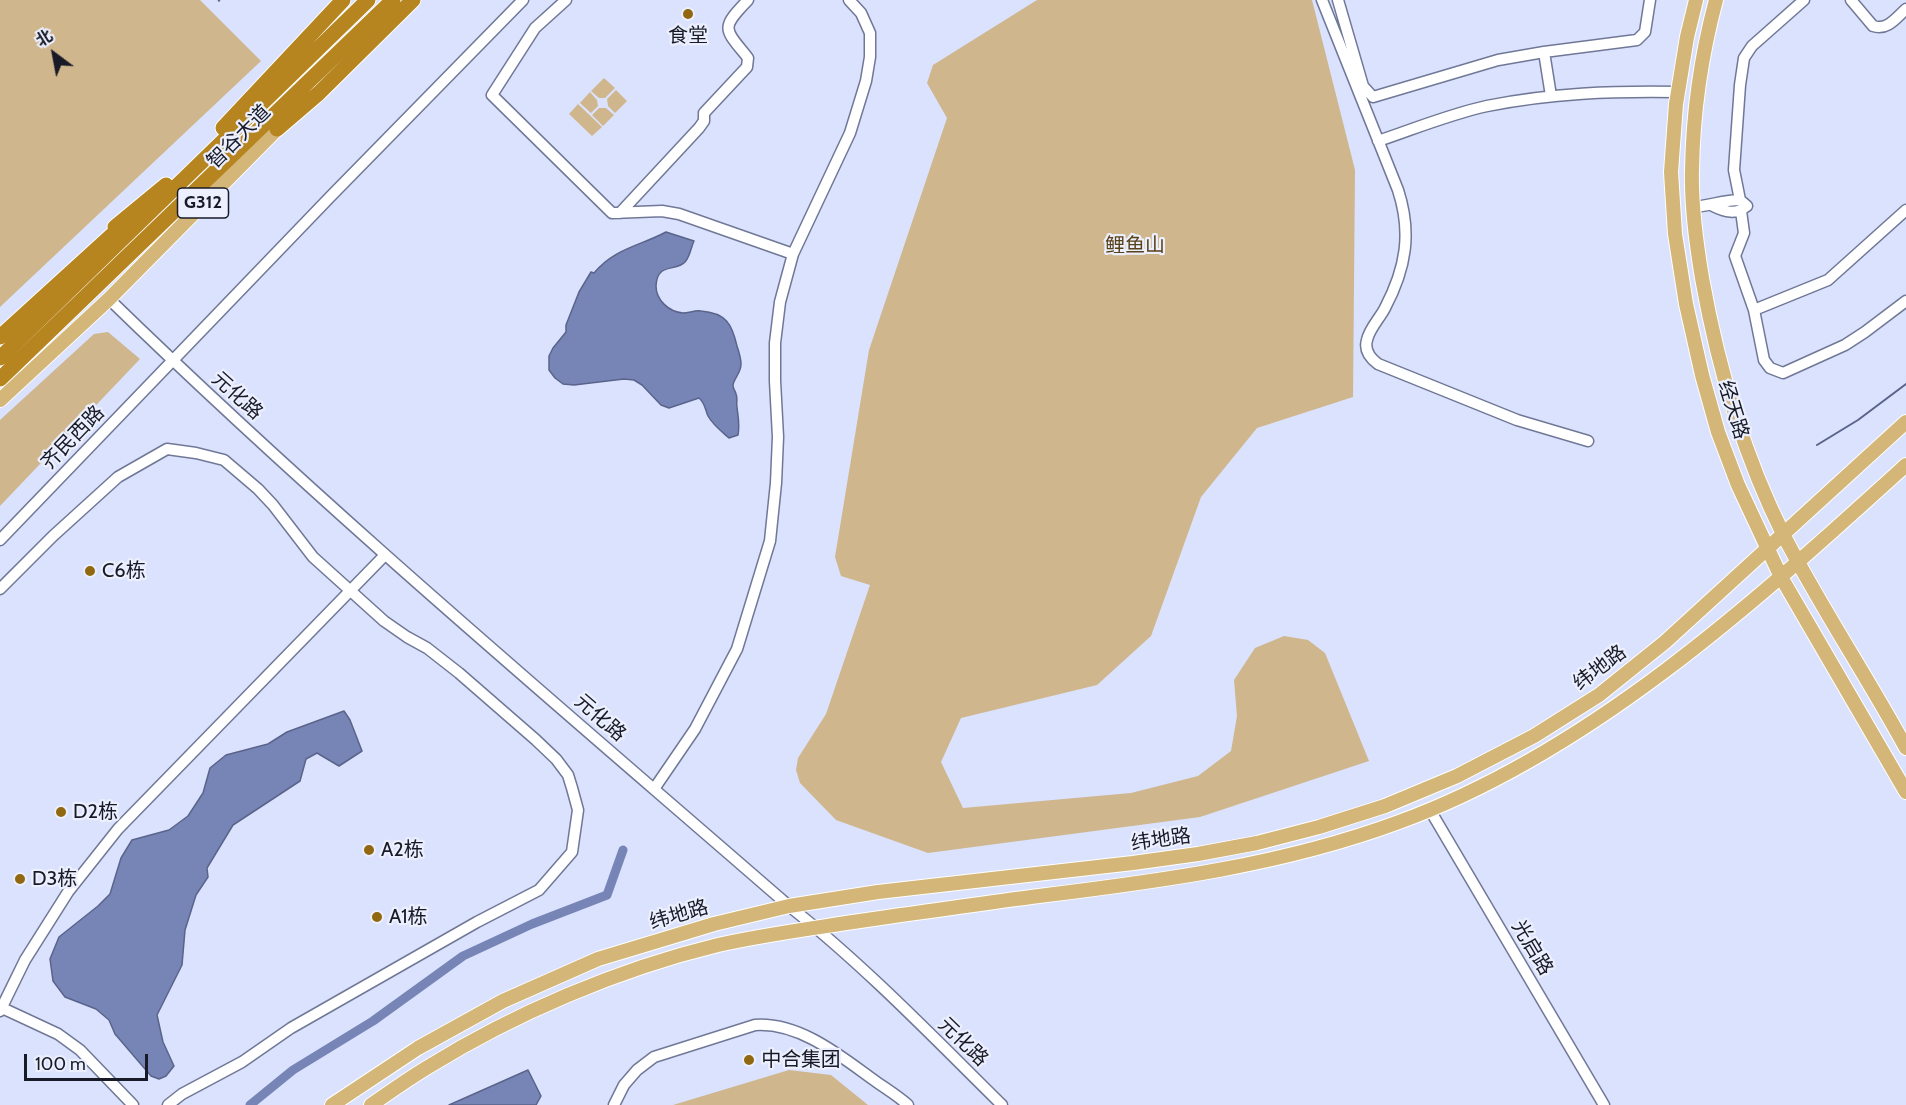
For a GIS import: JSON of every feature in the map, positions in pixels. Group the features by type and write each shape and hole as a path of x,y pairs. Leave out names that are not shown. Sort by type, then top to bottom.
{"highway":[{"path":"0,328 67,267 180,174 343,0"},
{"name":"G312","path":"0,337 180,174 354,0"},
{"name":"智谷大道","path":"2,356 368,0"},
{"name":"智谷大道","path":"0,379 393,0"},
{"path":"277,129 319,93 413,0"}],"main road":[{"name":"智谷大道","path":"0,400 108,299 401,0"},
{"name":"经天路","path":"1696,0 1678,92 1671,172 1675,234 1686,304 1702,375 1718,432 1738,485 1781,577 1906,792"},
{"name":"经天路","path":"1716,0 1706,39 1696,105 1692,171 1695,231 1721,369 1734,416 1757,477 1783,534 1906,748"},
{"name":"纬地路","path":"332,1105 418,1048 503,1001 598,959 714,924 789,906 878,892 1099,867 1198,854 1257,843 1385,806 1457,776 1496,757 1599,695 1665,642 1906,422"},
{"name":"纬地路","path":"371,1105 429,1066 512,1021 605,979 718,945 963,906 1138,884 1263,862 1330,845 1430,810 1544,753 1610,710 1679,659 1798,563 1906,465"}],"street":[{"path":"172,360 523,0"},
{"path":"566,0 535,28 492,95 612,213 663,210 793,254"},
{"path":"620,213 699,128 704,121 704,113 747,67 748,58 728,34 728,26 731,18 748,0"},
{"path":"654,789 695,729 737,649 770,541 778,436 775,343 780,303 793,254 850,133 866,81 870,57 870,33 861,13 849,0"},
{"path":"1322,0 1402,200 1407,237 1401,268 1392,295 1367,338 1366,347 1369,355 1378,364 1517,420 1588,441"},
{"path":"1338,0 1363,86 1373,97 1498,60 1637,40 1645,32 1650,0"},
{"path":"1804,0 1752,46 1744,58 1740,84 1734,170 1744,233 1735,256 1754,310 1764,360 1770,368 1783,373 1845,345 1906,301"},
{"path":"1851,0 1873,26 1878,28 1886,26 1906,9"},
{"path":"1544,52 1551,96"},
{"path":"1378,141 1455,115 1486,107 1551,96 1610,91 1678,92"},
{"path":"1693,207 1713,206 1725,212 1740,205"},
{"path":"1754,310 1828,280 1906,210"},
{"name":"元化路","path":"108,299 386,555 880,985 1002,1105"},
{"name":"齐民西路","path":"0,540 172,360"},
{"path":"0,589 53,536 118,477 167,449 224,460 273,505 313,557 384,621 427,648 459,673 556,759 568,775 578,810 572,852 538,890 477,922 291,1028 242,1062 182,1094 168,1105"},
{"path":"133,1105 72,1044 58,1034 0,1009 25,960 68,892 118,829 386,555"},
{"name":"光启路","path":"1430,810 1604,1105"},
{"path":"614,1105 624,1085 637,1070 654,1057 755,1025 768,1024 790,1029 832,1051 908,1105"}],"green space":[{"path":"0,0 200,0 261,61 0,307"},
{"name":"鲤鱼山","path":"1037,0 1312,0 1355,170 1353,397 1257,428 1201,497 1151,636 1097,685 961,718 941,762 963,808 1131,793 1198,776 1231,751 1237,716 1234,680 1255,648 1284,636 1308,640 1325,653 1369,761 1200,817 928,853 836,820 800,783 796,770 798,758 826,714 870,585 841,576 835,557 869,350 947,118 927,83 933,65"},
{"path":"604,78 615,88 605,98 599,98 591,91"},
{"path":"616,90 627,101 615,113 608,106 607,99"},
{"path":"590,92 597,100 598,106 591,113 580,103"},
{"path":"578,104 602,127 592,136 569,114"},
{"path":"599,108 606,108 614,115 603,126 592,115"},
{"path":"108,332 140,359 0,506 0,420 94,334"},
{"path":"789,1070 831,1075 868,1105 673,1105"}],"water":[{"path":"666,232 694,241 685,262 663,270 657,278 658,296 668,308 678,312 710,312 722,317 730,326 735,338 741,362 733,385 737,397 739,427 738,435 729,438 712,422 699,398 669,408 661,405 634,380 563,384 549,370 549,356 566,332 566,325 579,292 591,272 594,273 619,253"},
{"path":"344,711 362,751 339,766 317,753 306,759 300,781 233,825 207,868 208,877 196,895 185,930 182,965 157,1015 163,1042 174,1066 166,1076 159,1079 151,1076 115,1034 109,1020 96,1009 65,997 53,981 50,959 59,937 110,894 121,858 132,840 169,830 188,816 203,793 210,768 226,755 268,744 287,732"},
{"path":"528,1070 541,1096 536,1105 449,1105"}],"waterway":[{"path":"1817,445 1858,420 1906,384"},
{"path":"250,1105 293,1070 373,1021 463,956 532,924 607,895 623,850"}],"place":[{"name":"食堂","path":"688,14"},
{"name":"C6栋","path":"90,571"},
{"name":"D2栋","path":"61,812"},
{"name":"A2栋","path":"369,850"},
{"name":"D3栋","path":"20,879"},
{"name":"A1栋","path":"377,917"},
{"name":"中合集团","path":"749,1060"}]}
